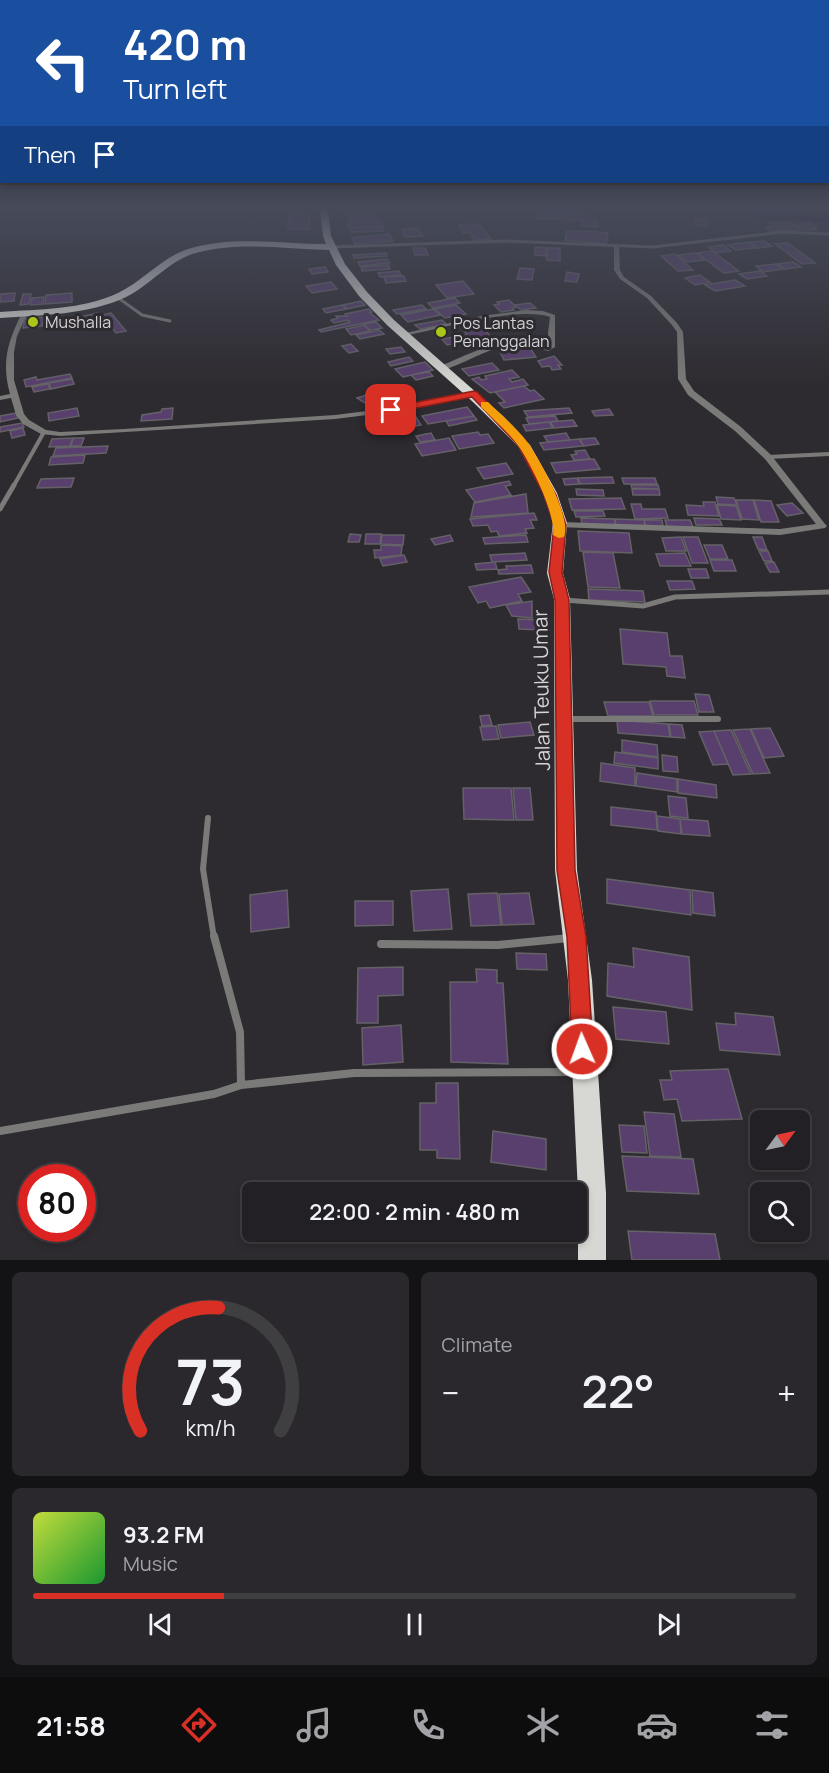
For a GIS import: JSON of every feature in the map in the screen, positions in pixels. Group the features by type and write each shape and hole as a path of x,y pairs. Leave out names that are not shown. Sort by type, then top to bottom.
{"highway":[{"path":"0,315 87,305 117,297 141,285 164,268"},
{"name":"Jalan Teuku Umar","path":"341,268 360,291 404,334 474,394 523,444 550,495 560,525 555,572 562,600 566,870 576,937 592,1193 592,1260"}],"street":[{"path":"560,525 780,532 819,528 822,524 768,457 730,422 691,393 682,379 680,332 649,297 622,278 617,268"},
{"path":"404,334 468,320 544,312 553,316 551,333 554,346 551,348 548,349 533,340 517,341 443,368"},
{"path":"25,313 14,336 9,363 20,415 26,422 44,432 60,434 106,432 335,417 391,410 474,394"},
{"path":"0,398 15,395"}],"lane":[{"path":"117,297 138,315 154,320 170,321"},
{"path":"0,509 44,432"},
{"path":"768,457 829,454"},
{"path":"819,528 829,528"},
{"path":"562,600 643,606 675,597 829,592"},
{"path":"565,719 718,719"},
{"path":"208,818 203,869 214,937 240,1032 241,1085"},
{"path":"381,944 498,945 576,937"},
{"path":"0,1131 214,1094 241,1085 354,1073 584,1072"}],"building":[{"path":"325,268 328,272 312,274 309,269"},
{"path":"361,268 390,269 362,271"},
{"path":"520,268 534,269 532,280 517,279"},
{"path":"674,268 691,268 693,270 678,271"},
{"path":"717,268 735,268 739,271 724,273"},
{"path":"758,268 784,269 763,272"},
{"path":"399,271 401,275 380,277 378,273"},
{"path":"760,271 767,276 747,279 739,274"},
{"path":"567,272 579,274 577,282 565,281"},
{"path":"700,275 710,282 695,285 685,278"},
{"path":"404,276 406,281 386,283 384,277"},
{"path":"735,280 745,286 715,291 705,285"},
{"path":"463,281 474,294 447,298 436,285"},
{"path":"331,282 337,289 312,293 306,286"},
{"path":"15,293 14,301 0,302 0,294"},
{"path":"72,293 72,302 45,304 46,295"},
{"path":"23,294 31,294 29,304 20,305"},
{"path":"44,297 43,304 31,305 32,298"},
{"path":"455,298 460,303 433,308 428,303"},
{"path":"509,300 516,307 512,308 514,310 501,312 494,305 499,304 497,302"},
{"path":"361,301 365,305 347,309 343,305"},
{"path":"530,303 536,308 521,310 515,305"},
{"path":"342,305 346,309 326,313 323,309"},
{"path":"422,305 426,309 397,314 393,310"},
{"path":"456,305 466,314 445,318 435,309"},
{"path":"369,309 372,312 370,313 379,320 321,332 319,330 350,322 348,320 334,323 331,320 338,318 336,316 347,316 345,314"},
{"path":"433,309 440,315 408,322 401,315"},
{"path":"97,313 106,324 93,326 84,316"},
{"path":"111,313 126,331 116,333 102,315"},
{"path":"44,317 42,326 23,328 25,319"},
{"path":"442,320 446,324 420,329 415,325"},
{"path":"376,322 382,328 370,330 364,324"},
{"path":"364,325 370,331 351,335 346,329"},
{"path":"483,328 492,338 473,341 464,331"},
{"path":"379,330 384,334 360,339 356,335"},
{"path":"466,335 471,341 447,345 442,339"},
{"path":"351,344 358,351 349,353 342,346"},
{"path":"401,347 405,352 390,354 386,349"},
{"path":"530,348 536,357 504,360 499,350"},
{"path":"554,356 562,365 558,365 561,369 552,370 550,366 542,367 538,361"},
{"path":"409,357 413,361 391,366 388,362"},
{"path":"425,362 433,370 403,377 395,369"},
{"path":"492,363 499,370 469,376 462,369"},
{"path":"512,370 519,377 509,379 512,382 523,379 528,385 490,393 472,379 479,377 481,380 487,379 485,376"},
{"path":"429,372 433,376 416,380 411,375"},
{"path":"70,374 72,378 26,387 24,380 36,377 37,380"},
{"path":"72,379 74,384 51,389 49,383"},
{"path":"48,384 50,389 34,392 32,387"},
{"path":"524,386 530,391 534,390 544,399 504,408 499,403 505,402 495,392"},
{"path":"369,394 380,401 368,405 357,398"},
{"path":"467,407 474,416 428,424 422,416"},
{"path":"77,408 79,416 49,421 48,413"},
{"path":"173,408 172,419 141,421 142,415"},
{"path":"569,408 572,413 528,417 524,411"},
{"path":"609,409 613,415 595,416 592,411"},
{"path":"16,413 18,418 0,422 0,416"},
{"path":"474,416 477,420 449,426 446,421"},
{"path":"555,416 558,421 529,424 526,418"},
{"path":"416,417 421,425 405,428 400,420"},
{"path":"573,420 577,426 554,428 550,422"},
{"path":"549,422 553,428 526,431 523,425"},
{"path":"22,423 24,427 0,432 0,427"},
{"path":"23,428 25,435 12,438 10,431"},
{"path":"478,432 480,435 488,434 494,443 459,449 452,436"},
{"path":"431,433 435,440 420,442 416,436"},
{"path":"566,433 570,440 548,442 544,436"},
{"path":"73,438 70,446 49,447 52,439"},
{"path":"73,438 84,438 81,446 71,446"},
{"path":"449,438 456,450 422,456 415,444"},
{"path":"595,438 599,444 584,446 580,439"},
{"path":"579,439 584,446 544,450 540,443"},
{"path":"108,446 106,453 53,456 56,448"},
{"path":"585,450 590,459 574,460 571,455 577,454 575,451"},
{"path":"85,455 83,463 49,465 51,457"},
{"path":"594,459 600,469 556,473 551,463"},
{"path":"506,463 513,474 484,479 477,468"},
{"path":"612,477 614,483 580,484 578,478"},
{"path":"74,478 71,487 37,488 41,479"},
{"path":"577,478 579,484 565,485 563,479"},
{"path":"622,478 655,478 657,484 624,484"},
{"path":"509,481 511,485 505,486 511,495 475,502 466,490"},
{"path":"631,485 658,485 659,489 632,488"},
{"path":"576,489 603,490 604,496 577,495"},
{"path":"632,489 659,489 660,495 633,495"},
{"path":"526,494 528,513 471,517 474,503"},
{"path":"716,497 734,498 737,505 718,504"},
{"path":"621,498 625,509 572,510 569,499"},
{"path":"736,500 753,500 759,520 742,519"},
{"path":"754,500 771,501 779,522 761,522"},
{"path":"703,502 715,502 719,516 688,515 686,505 704,506"},
{"path":"792,503 803,513 787,516 777,505"},
{"path":"631,504 641,504 642,509 665,509 668,518 635,519"},
{"path":"717,505 736,506 741,520 721,519"},
{"path":"574,511 603,511 605,516 576,517"},
{"path":"534,513 537,520 530,520 534,528 525,529 527,533 499,536 497,531 491,532 488,525 473,526 470,519"},
{"path":"581,518 614,519 616,525 582,525"},
{"path":"694,518 719,519 722,525 696,525"},
{"path":"615,519 644,520 645,526 616,526"},
{"path":"644,520 662,520 663,526 646,526"},
{"path":"665,520 690,520 693,527 667,527"},
{"path":"578,531 629,533 632,553 580,551"},
{"path":"350,534 361,535 359,542 348,542"},
{"path":"366,534 381,534 380,544 365,544"},
{"path":"382,535 404,535 403,545 381,544"},
{"path":"450,535 453,541 435,545 431,539"},
{"path":"526,535 528,542 485,544 483,538"},
{"path":"681,537 686,551 666,551 662,538"},
{"path":"683,537 698,537 708,563 692,563"},
{"path":"753,537 762,537 767,550 758,549"},
{"path":"381,545 402,546 401,555 375,558 374,550 381,550"},
{"path":"704,545 722,545 728,559 710,559"},
{"path":"759,551 768,551 772,561 764,561"},
{"path":"583,552 613,553 620,588 588,587"},
{"path":"525,553 527,560 492,562 490,555"},
{"path":"685,553 691,566 660,566 656,554"},
{"path":"404,555 407,562 383,566 380,559"},
{"path":"710,560 732,560 736,571 714,571"},
{"path":"495,562 497,569 477,570 475,564"},
{"path":"774,562 779,572 770,572 765,563"},
{"path":"531,565 533,573 499,574 498,570 507,569 506,566"},
{"path":"688,569 706,569 709,578 691,578"},
{"path":"521,577 531,592 518,594 522,601 490,608 486,601 478,603 469,587"},
{"path":"667,581 692,581 695,589 670,590"},
{"path":"588,589 643,591 645,602 589,600"},
{"path":"532,601 532,618 512,616 506,605"},
{"path":"518,619 542,620 542,630 519,629"},
{"path":"620,629 667,633 670,656 682,656 685,678 667,676 666,667 623,664"},
{"path":"695,694 709,695 714,712 699,712"},
{"path":"650,701 694,701 698,715 654,715"},
{"path":"604,702 649,702 653,716 608,716"},
{"path":"489,715 492,725 482,726 480,716"},
{"path":"617,720 668,724 670,737 618,733"},
{"path":"530,722 534,735 501,738 498,725"},
{"path":"669,724 682,725 685,738 671,737"},
{"path":"496,726 499,739 483,740 480,727"},
{"path":"770,728 784,756 764,758 751,729"},
{"path":"750,729 770,773 753,774 733,730"},
{"path":"731,730 751,774 733,775 714,731"},
{"path":"714,731 728,764 713,765 699,732"},
{"path":"622,740 657,745 658,757 622,752"},
{"path":"615,752 658,758 658,769 614,763"},
{"path":"662,755 677,757 678,772 663,771"},
{"path":"601,763 635,768 635,786 600,781"},
{"path":"637,773 677,779 677,792 636,786"},
{"path":"678,779 716,785 717,798 678,793"},
{"path":"463,788 511,788 514,820 464,819"},
{"path":"513,788 530,788 533,820 516,820"},
{"path":"668,796 686,798 688,818 670,816"},
{"path":"611,807 656,812 657,830 611,825"},
{"path":"657,816 680,819 681,834 658,831"},
{"path":"680,819 708,821 710,836 682,834"},
{"path":"607,879 690,890 691,915 607,903"},
{"path":"448,889 452,929 414,931 411,891"},
{"path":"287,890 289,927 251,932 250,895"},
{"path":"692,890 713,893 715,916 693,913"},
{"path":"497,893 501,925 471,926 468,894"},
{"path":"529,893 534,924 502,925 499,894"},
{"path":"355,901 393,901 393,925 355,926"},
{"path":"633,948 689,957 692,1010 607,996 608,963 634,967"},
{"path":"516,953 546,954 547,970 517,969"},
{"path":"403,967 403,995 378,996 378,1023 357,1023 358,968"},
{"path":"476,969 497,970 497,983 503,983 508,1064 451,1062 450,982 477,982"},
{"path":"613,1007 666,1012 669,1044 616,1039"},
{"path":"735,1013 773,1017 780,1055 720,1050 716,1023 736,1025"},
{"path":"401,1025 403,1062 363,1065 362,1028"},
{"path":"728,1069 742,1119 682,1121 677,1099 664,1100 660,1080 672,1080 670,1071"},
{"path":"436,1083 458,1083 460,1159 437,1158 437,1150 420,1150 420,1103 436,1103"},
{"path":"644,1112 674,1114 681,1157 650,1156"},
{"path":"619,1125 644,1126 647,1153 622,1152"},
{"path":"493,1131 546,1139 546,1170 491,1162"},
{"path":"622,1156 693,1159 699,1194 627,1191"},
{"path":"628,1231 715,1234 720,1260 632,1260"}],"slow traffic":[{"path":"485,404 523,444 550,495 560,525 559,535"}],"place":[{"name":"Mushalla","path":"33,322"},
{"name":"Pos Lantas Penanggalan","path":"441,332"}],"route":[{"path":"391,410 474,394 523,444 550,495 560,525 555,572 562,600 566,870 580,980 582,1049"}]}
